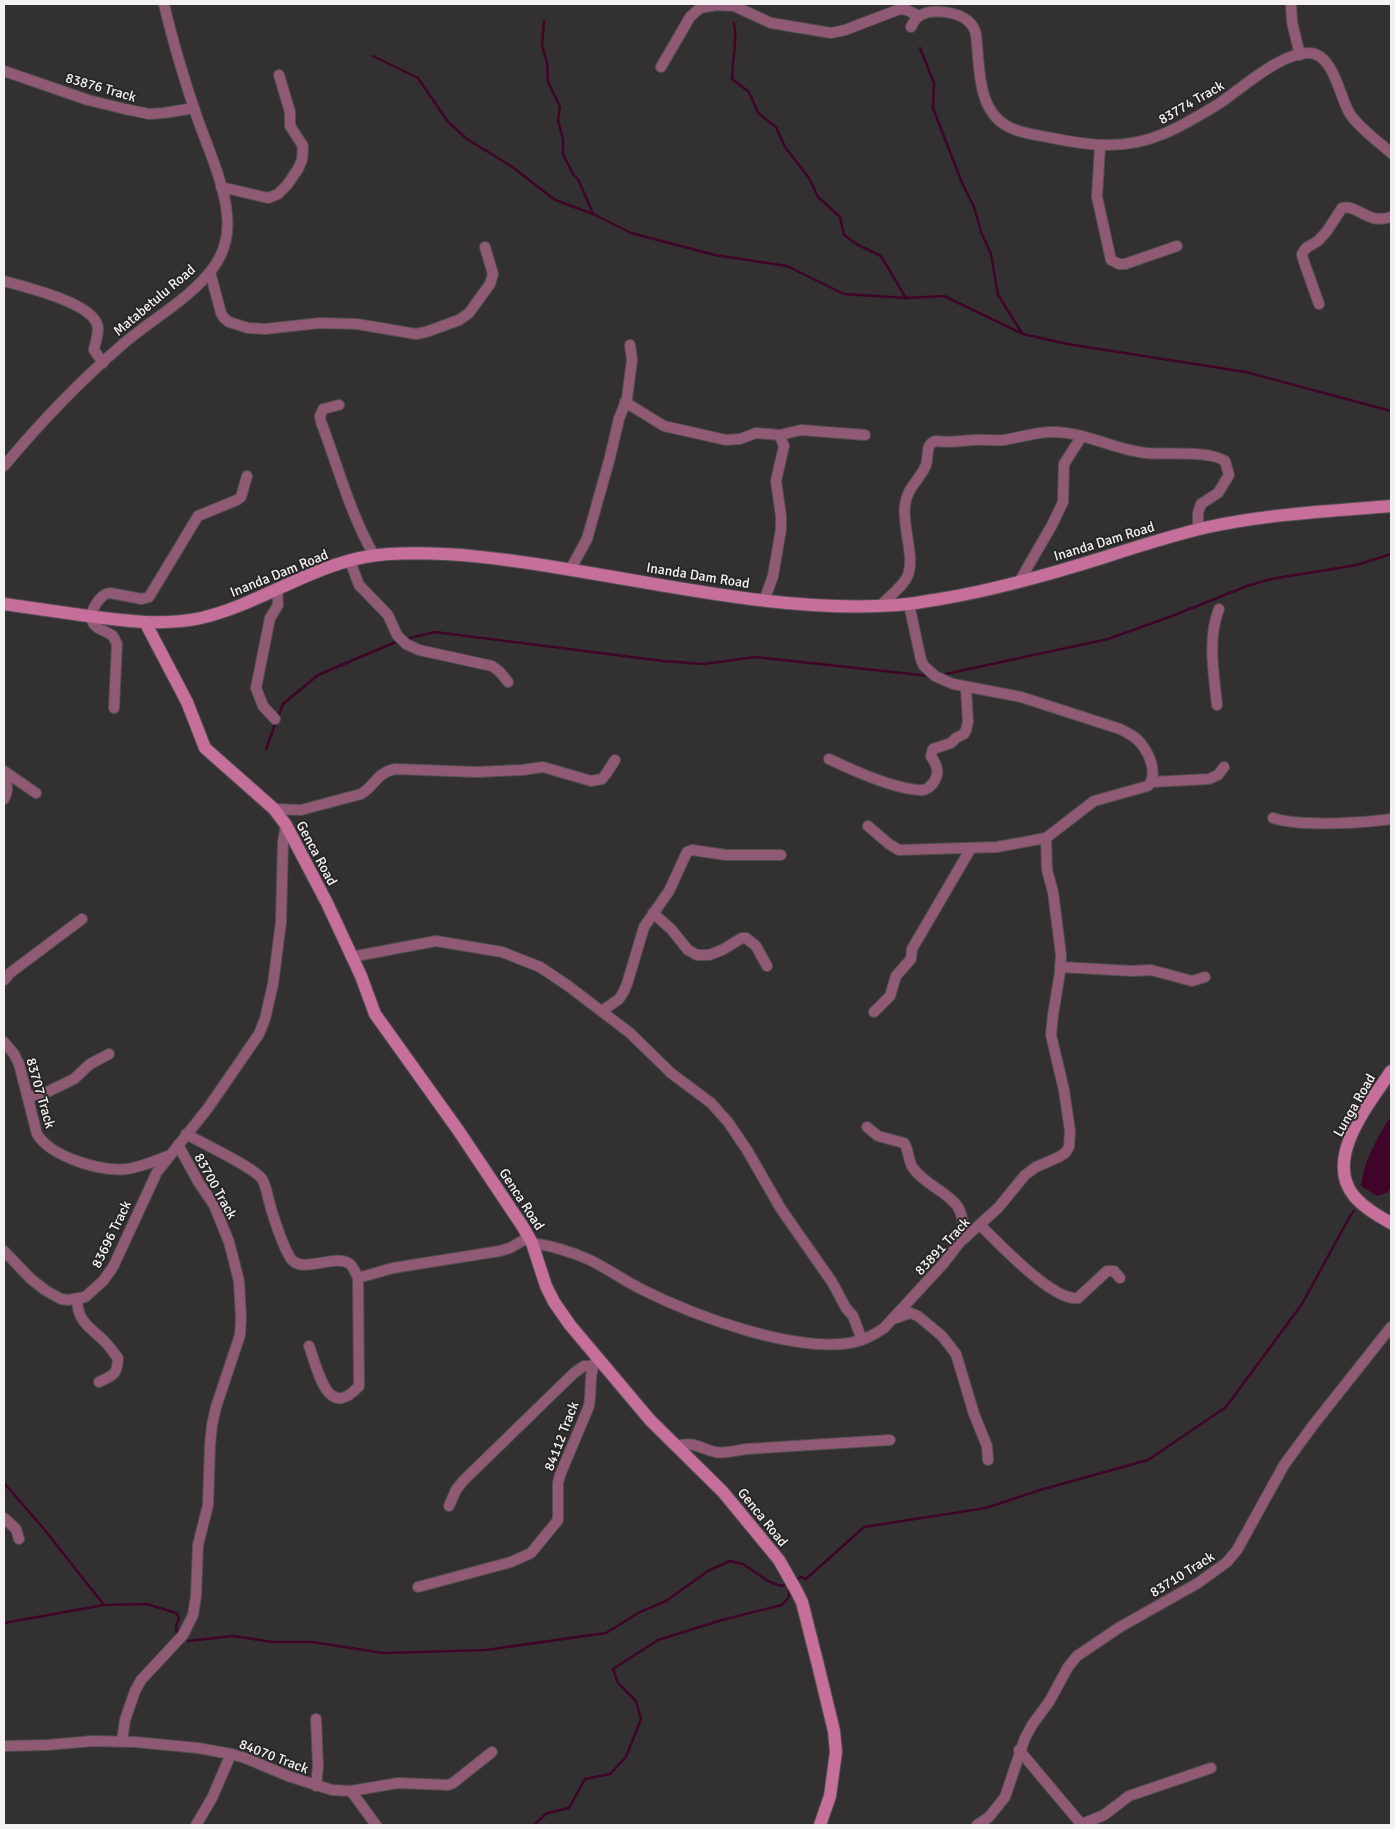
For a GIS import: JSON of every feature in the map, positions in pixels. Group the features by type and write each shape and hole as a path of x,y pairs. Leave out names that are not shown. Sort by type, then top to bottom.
{"street":[{"name":"Matabetulu Road","path":"4,466 63,400 103,362 188,293 210,272 226,244 228,233 227,212 221,187 173,43 164,4"},
{"path":"1291,4 1292,22 1300,55 1314,54 1322,58 1330,68 1351,116 1391,153"},
{"name":"83774 Track","path":"661,67 690,17 700,8 716,5 734,6 770,23 831,33 845,30 900,9 919,16 928,12 953,14 965,19 974,28 981,81 986,100 1000,121 1024,133 1085,145 1100,146 1138,142 1162,135 1220,103 1264,71 1292,56 1300,55"},
{"path":"912,27 919,16"},
{"name":"83876 Track","path":"4,71 88,100 133,111 149,114 194,108"},
{"path":"221,187 268,198 278,194 298,169 302,160 303,146 290,126 290,112 279,75"},
{"path":"1100,146 1097,197 1114,263 1125,264 1177,246"},
{"path":"1319,304 1303,259 1302,254 1306,248 1318,241 1327,231 1342,208 1351,208 1371,219 1381,220 1391,217"},
{"path":"210,272 221,313 224,318 239,326 265,328 299,324 356,324 416,334 459,320 469,313 490,284 492,274 485,247"},
{"path":"4,281 70,302 86,311 92,316 97,326 94,350 103,362"},
{"path":"570,570 587,539 605,478 619,418 625,402 632,360 630,345"},
{"path":"625,402 664,426 726,440 740,440 756,433 781,435 801,430 865,435"},
{"path":"339,405 322,409 321,422 361,531 374,556"},
{"path":"880,606 905,580 909,573 909,548 904,518 905,504 908,490 924,467 932,442 1001,440 1053,432 1082,436 1131,451 1180,453 1219,458 1225,461 1228,470 1227,480 1218,493 1202,504 1198,513 1198,530"},
{"path":"764,601 773,576 781,529 776,481 784,446 781,435"},
{"path":"1019,582 1063,502 1063,467 1082,436"},
{"path":"114,708 117,644 113,636 94,625 91,616 98,599 105,593 142,599 149,597 198,516 233,503 241,497 247,476"},
{"name":"Inanda Dam Road","path":"4,604 145,622 177,622 203,618 222,612 319,571 350,561 374,556 419,553 476,556 764,601 854,607 909,604 980,592 1198,530 1270,515 1391,506"},
{"path":"350,561 359,584 388,615 400,640 419,650 492,666 508,682"},
{"path":"275,719 264,706 256,688 270,618 278,605 277,588"},
{"path":"868,826 899,850 997,847 1046,838 1094,801 1148,786 1153,772 1143,746 1125,731 1021,697 966,688 935,676 924,666 909,604"},
{"path":"1217,705 1212,644 1218,609"},
{"name":"Genca Road","path":"145,622 187,702 205,748 274,808 286,825 308,864 361,976 375,1014 458,1130 531,1240 546,1286 554,1302 594,1362 723,1492 779,1560 802,1602 834,1730 836,1752 830,1796 820,1825"},
{"path":"829,759 888,783 926,790 931,786 937,775 936,764 930,756 933,749 951,743 964,734 966,730 968,722 966,688"},
{"path":"274,808 301,810 361,794 368,790 377,777 384,772 394,769 476,772 543,767 591,780 602,778 614,760"},
{"path":"1151,782 1209,779 1218,775 1224,766"},
{"path":"4,771 36,793"},
{"path":"4,778 7,784 7,793 4,799"},
{"path":"1273,818 1284,822 1391,819"},
{"name":"83700 Track","path":"122,1741 125,1720 135,1691 142,1680 183,1635 193,1616 196,1596 198,1545 208,1505 212,1425 216,1407 240,1335 239,1282 229,1242 214,1205 199,1183 178,1145 208,1108 259,1034 266,1019 282,922 283,842 286,825"},
{"name":"83891 Track","path":"531,1240 591,1261 658,1297 728,1324 785,1340 810,1344 838,1345 862,1340 875,1334 891,1320 966,1237 998,1208 1025,1175 1036,1167 1060,1157 1070,1147 1070,1131 1064,1090 1051,1035 1060,967 1060,941 1047,870 1046,838"},
{"path":"874,1012 890,996 896,976 911,959 912,949 970,848"},
{"path":"602,1011 619,999 625,989 644,927 669,891 688,851 733,855 781,855"},
{"path":"652,913 671,929 688,950 697,955 709,955 722,950 742,938 746,938 756,946 767,966"},
{"path":"4,980 10,973 82,919"},
{"path":"351,957 436,941 502,952 540,967 567,984 630,1033 671,1073 710,1103 728,1122 747,1150 781,1209 832,1282 846,1308 853,1316 862,1340"},
{"path":"1060,967 1133,971 1151,970 1192,981 1206,977"},
{"name":"83707 Track","path":"4,1042 14,1054 19,1064 37,1134 42,1142 61,1154 84,1163 115,1169 127,1169 168,1156"},
{"path":"28,1097 45,1092 74,1079 90,1064 109,1054"},
{"name":"Lunga Road","path":"1391,1071 1352,1134 1344,1159 1347,1185 1353,1195 1363,1205 1391,1224"},
{"path":"867,1127 878,1136 904,1142 911,1166 930,1185 953,1201 958,1208 963,1219 966,1237"},
{"path":"186,1134 248,1168 261,1178 282,1238 294,1262 304,1264 346,1262 354,1269 358,1278 359,1386 346,1397 338,1399 333,1397 326,1391 309,1346"},
{"name":"83696 Track","path":"77,1300 93,1291 113,1267 157,1172 178,1145"},
{"path":"980,1225 1048,1288 1068,1297 1078,1298 1107,1271 1114,1271 1120,1278"},
{"path":"358,1278 393,1268 510,1248 531,1240"},
{"path":"4,1251 31,1279 45,1290 61,1299 77,1300 78,1311 87,1326 104,1340 118,1358 114,1375 100,1382"},
{"path":"891,1320 906,1313 913,1314 931,1327 950,1345 961,1367 974,1414 987,1446 988,1460"},
{"name":"83710 Track","path":"978,1825 992,1821 1005,1797 1019,1750 1032,1725 1049,1702 1068,1666 1094,1642 1198,1582 1227,1562 1236,1550 1284,1465 1391,1327"},
{"path":"449,1506 456,1490 463,1481 574,1373 594,1362"},
{"name":"84112 Track","path":"418,1587 510,1562 531,1553 558,1520 558,1483 589,1406 594,1362"},
{"path":"676,1446 691,1444 712,1451 726,1452 890,1440"},
{"path":"4,1518 16,1529 19,1539"},
{"path":"316,1719 318,1766 316,1786"},
{"name":"84070 Track","path":"4,1746 122,1741 198,1748 245,1758 316,1786 332,1790 351,1791 398,1783 448,1785 492,1752"},
{"path":"1019,1750 1082,1824 1104,1815 1129,1796 1211,1768"},
{"path":"196,1825 212,1798 231,1754"},
{"path":"351,1791 376,1825"}],"shaded area":[{"path":"1391,1118 1391,1188 1387,1193 1377,1196 1361,1186 1362,1177 1367,1160 1388,1120"}],"waterway":[{"path":"544,21 542,46 547,62 548,82 560,107 558,120 563,139 563,154 573,174 579,181 593,214"},
{"path":"734,23 732,79 749,92 758,113 776,127 785,147 809,178 818,197 840,217 844,235 858,245 881,256 906,298"},
{"path":"920,48 934,83 933,108 962,183 974,207 981,232 991,254 998,295 1022,333"},
{"path":"373,56 418,78 448,122 467,139 511,166 555,200 593,214 631,233 715,255 787,266 844,294 906,298 944,296 1023,334 1067,344 1246,372 1391,411"},
{"path":"941,675 1108,639 1247,586 1271,579 1357,565 1391,554"},
{"path":"406,639 435,632 663,661 704,664 755,657 929,676"},
{"path":"278,717 283,704 318,675 398,641"},
{"path":"266,749 276,722"},
{"path":"796,1580 801,1577 806,1579 864,1527 986,1508 1040,1490 1148,1460 1226,1407 1302,1304 1354,1211"},
{"path":"4,1483 44,1529 104,1605"},
{"path":"188,1641 233,1636 272,1642 312,1642 383,1653 486,1650 606,1633 640,1612 666,1601 708,1571 730,1561 743,1564 768,1581 781,1586 787,1584"},
{"path":"534,1825 547,1813 569,1808 585,1779 610,1774 626,1757 641,1719 636,1701 618,1683 613,1669 658,1640 722,1620 782,1605 789,1597 789,1587"},
{"path":"4,1623 104,1605 147,1604 176,1613 179,1618 176,1626 177,1636"}]}
